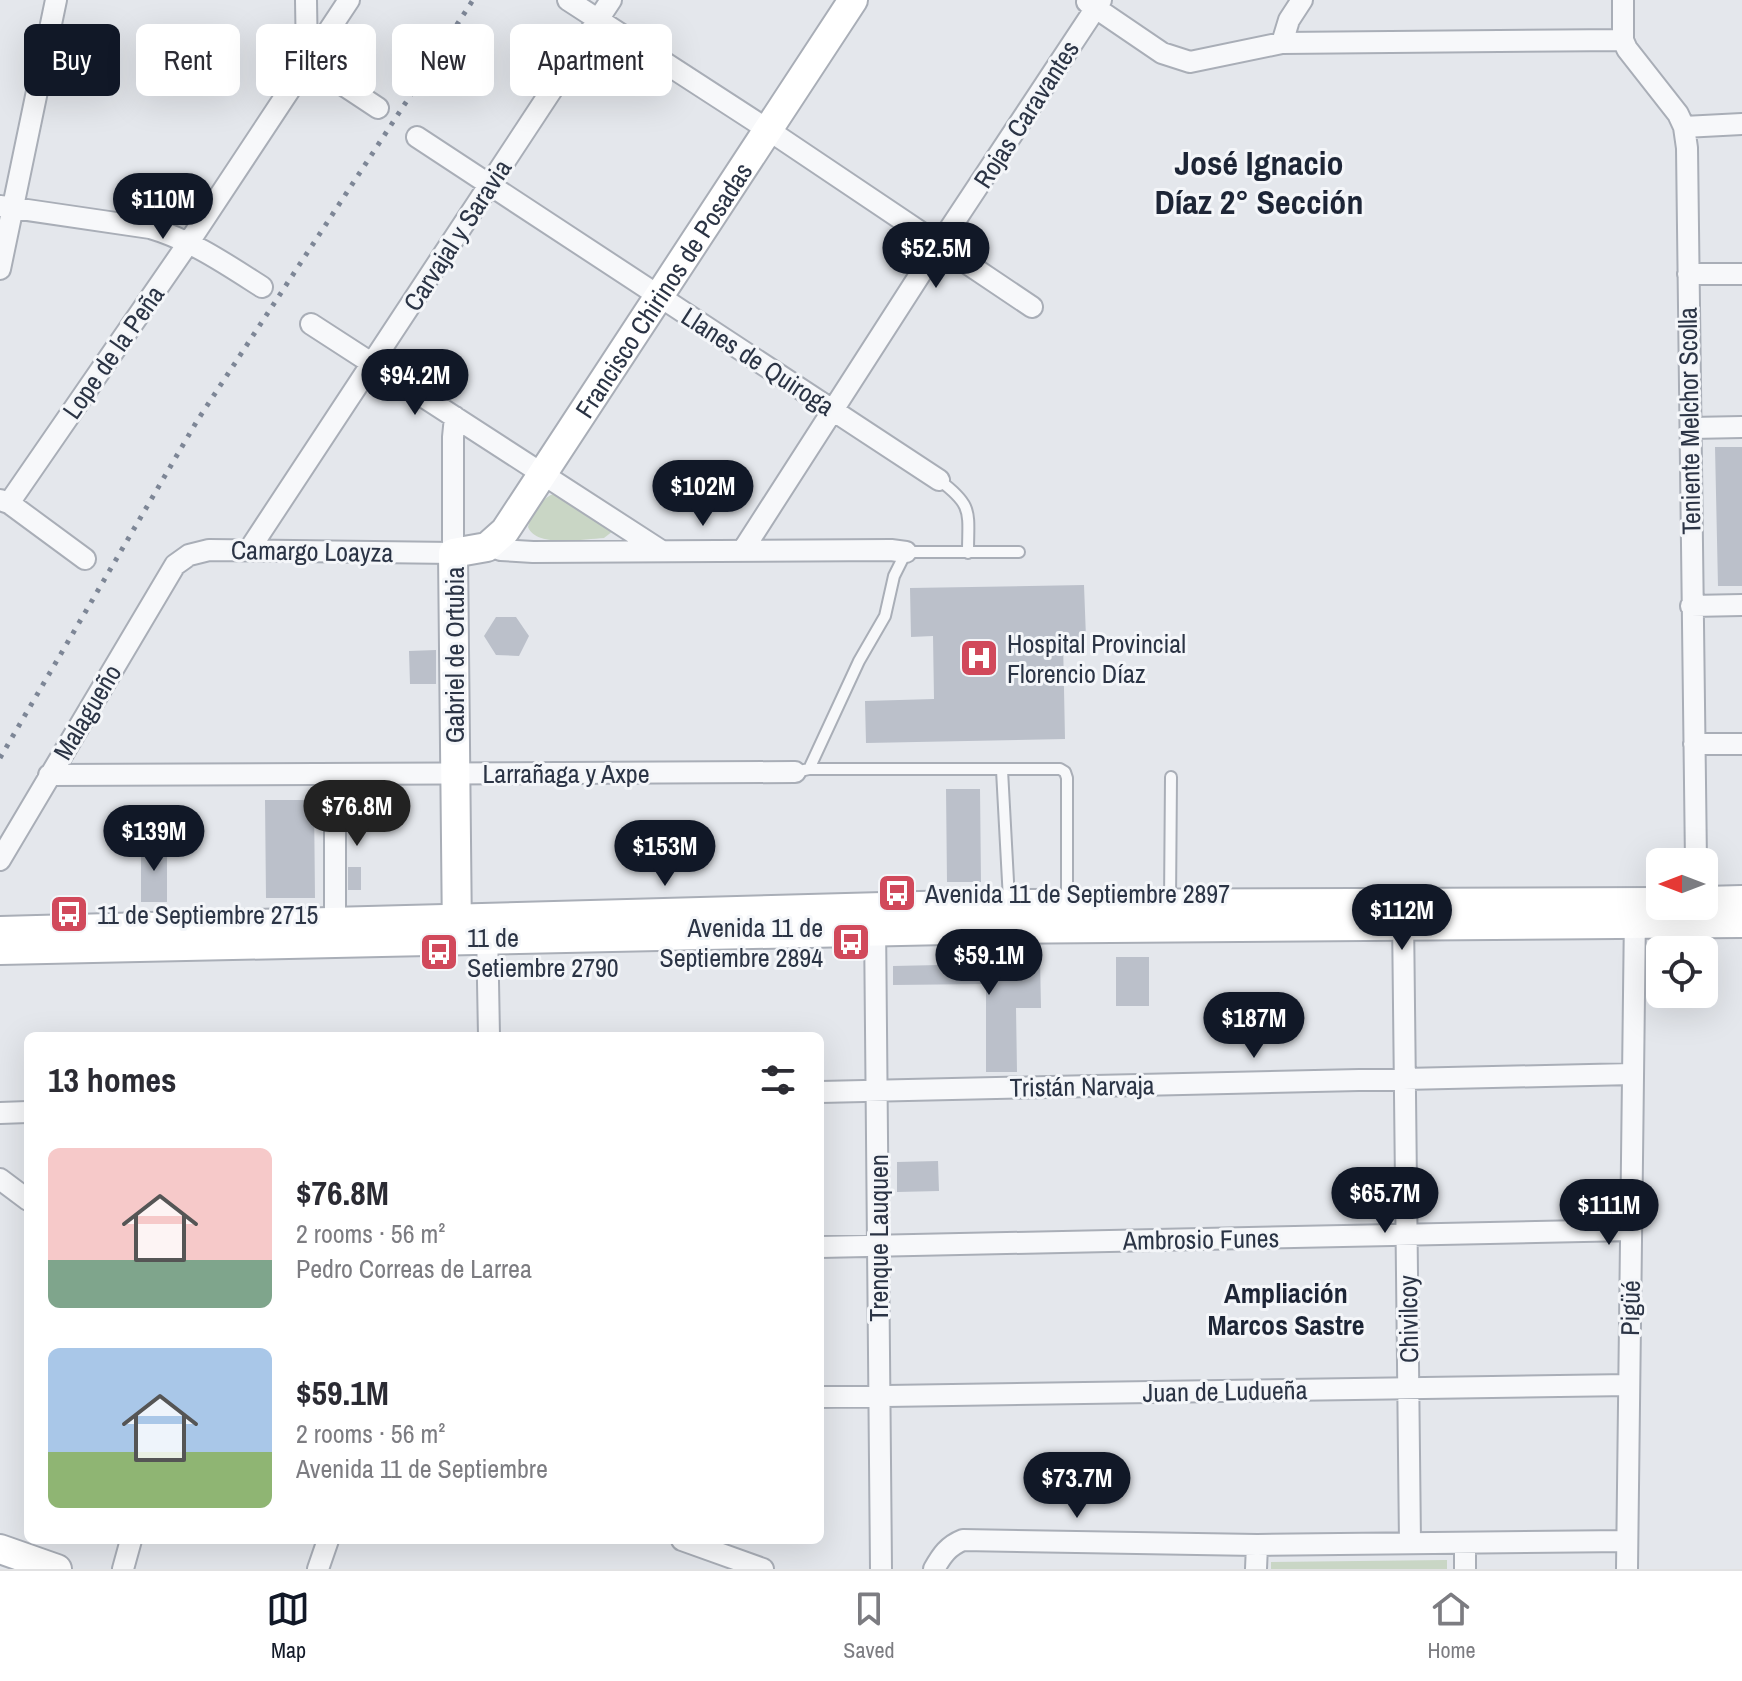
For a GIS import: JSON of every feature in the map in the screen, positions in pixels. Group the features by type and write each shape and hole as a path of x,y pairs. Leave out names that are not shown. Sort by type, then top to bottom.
{"main road":[{"name":"Francisco Chirinos de Posadas","path":"489,546 505,531 853,0"},
{"path":"453,553 489,546"},
{"name":"Gabriel de Ortubia","path":"453,553 457,930"},
{"path":"1718,906 1742,900"},
{"path":"0,950 457,930 1010,917 1643,910"},
{"path":"1718,916 1742,923"},
{"path":"0,931 335,922 457,930"},
{"path":"0,1549 57,1569"}],"street":[{"path":"0,269 6,206 56,0"},
{"path":"306,0 306,24"},
{"name":"Lope de la Peña","path":"332,24 349,0"},
{"path":"568,0 1032,307"},
{"name":"Carvajal y Saravia","path":"249,550 611,0"},
{"path":"1282,43 1289,20 1302,0"},
{"path":"1623,0 1623,40 1627,49 1678,114 1684,127 1742,124"},
{"path":"1093,3 1162,53 1190,62 1282,43 1623,40"},
{"name":"Rojas Caravantes","path":"743,550 1093,3"},
{"name":"Lope de la Peña","path":"5,502 189,242 284,96"},
{"path":"360,96 378,108"},
{"name":"Teniente Melchor Scolla","path":"1684,127 1696,848"},
{"name":"Llanes de Quiroga","path":"417,137 939,480"},
{"path":"6,206 150,228 189,242 262,287"},
{"path":"1688,274 1742,274"},
{"path":"311,324 661,550"},
{"name":"Gabriel de Ortubia","path":"453,553 455,417"},
{"path":"1691,428 1742,427"},
{"path":"5,502 85,559"},
{"path":"489,546 516,552 906,552"},
{"name":"Camargo Loayza","path":"175,565 201,551 453,553"},
{"name":"Malagueño","path":"0,860 175,565"},
{"path":"1691,606 1742,605"},
{"path":"1694,744 1742,744"},
{"name":"Larrañaga y Axpe","path":"49,775 802,770"},
{"path":"335,774 335,922"},
{"name":"Pigüé","path":"1627,1569 1633,1074 1643,910"},
{"name":"Chivilcoy","path":"1404,914 1410,1543"},
{"name":"Trenque Lauquen","path":"875,920 881,1569"},
{"path":"487,930 489,1032"},
{"name":"Tristán Narvaja","path":"824,1092 1633,1074"},
{"path":"0,1113 24,1112"},
{"path":"0,1179 24,1197"},
{"name":"Ambrosio Funes","path":"824,1247 1631,1230"},
{"name":"Juan de Ludueña","path":"824,1397 1629,1385"},
{"path":"934,1569 953,1544 963,1540 1257,1545 1627,1541"},
{"path":"1465,1543 1465,1569"},
{"path":"123,1569 130,1544"},
{"path":"318,1569 327,1544"},
{"path":"693,1544 763,1569"},
{"path":"1256,1569 1257,1545"}],"lane":[{"path":"939,480 959,495 968,510 968,553"},
{"path":"1019,552 906,552 894,576 888,609 802,770 1060,769 1065,772 1068,917"},
{"path":"1002,770 1010,917"},
{"path":"1170,916 1171,777"}],"green space":[{"path":"556,493 613,531 604,538 573,540 550,540 533,534 528,527 535,511"},
{"path":"1447,1560 1447,1569 1271,1569 1271,1562"}],"building":[{"path":"1715,447 1742,447 1742,586 1718,586"},
{"path":"1084,585 1086,638 1063,639 1065,739 866,743 865,701 934,699 933,636 911,637 910,588"},
{"path":"496,617 516,617 529,636 519,656 496,655 484,636"},
{"path":"436,650 436,684 410,684 409,651"},
{"path":"946,789 980,789 981,882 947,882"},
{"path":"265,800 314,800 315,898 266,898"},
{"path":"141,844 167,844 167,902 141,902"},
{"path":"348,867 361,867 361,890 348,890"},
{"path":"1015,952 1015,958 1040,958 1041,1008 1016,1008 1017,1072 986,1072 986,984 893,985 893,966 986,964 986,953"},
{"path":"1116,957 1149,957 1149,1006 1116,1006"},
{"path":"938,1161 939,1191 897,1192 897,1162"}],"railway":[{"path":"0,758 197,421 473,0"}],"place":[{"name":"Hospital Provincial Florencio Díaz","path":"979,658"},
{"name":"Avenida 11 de Septiembre 2897","path":"897,893"},
{"name":"11 de Septiembre 2715","path":"69,914"},
{"name":"Avenida 11 de Septiembre 2894","path":"851,942"},
{"name":"11 de Setiembre 2790","path":"439,952"}],"district":[{"name":"José Ignacio Díaz 2° Sección","path":"1259,182"},
{"name":"Ampliación Marcos Sastre","path":"1286,1309"}]}
